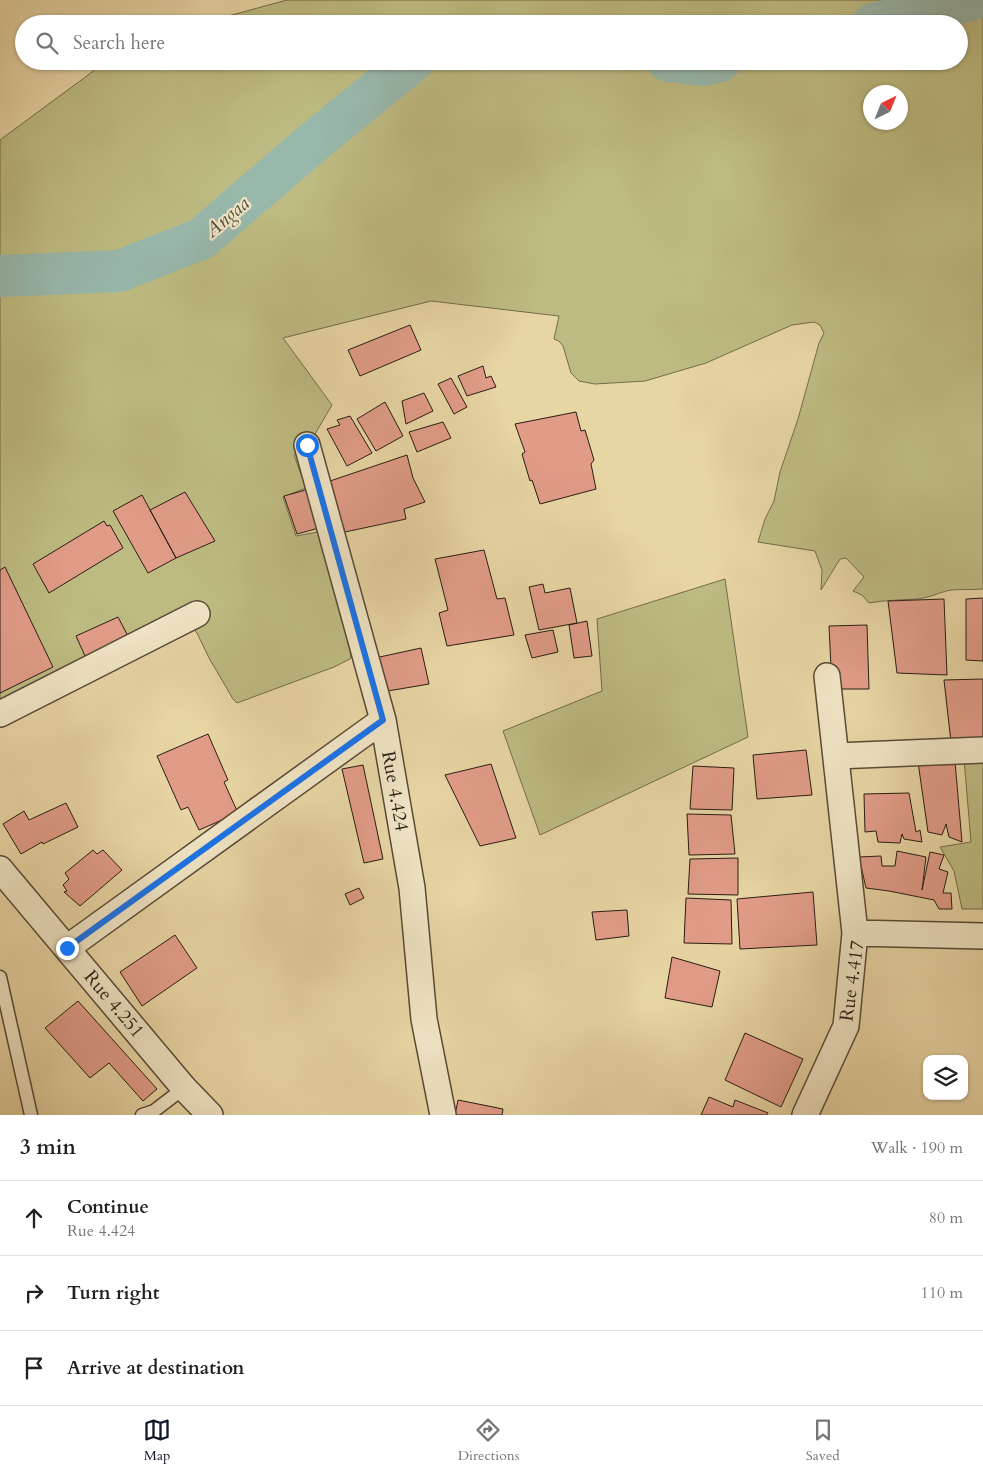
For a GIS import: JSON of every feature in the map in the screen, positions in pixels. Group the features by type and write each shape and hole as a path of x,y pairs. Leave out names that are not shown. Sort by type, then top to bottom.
{"street":[{"name":"Rue 4.424","path":"307,445 383,720 412,888 424,1019 443,1115"},
{"path":"0,714 197,614"},
{"path":"827,676 855,933"},
{"path":"67,948 383,720"},
{"path":"836,756 983,750"},
{"name":"Rue 4.251","path":"0,869 184,1088 210,1115"},
{"name":"Rue 4.417","path":"805,1115 846,1026 855,933 983,936"}],"lane":[{"path":"0,977 31,1115"},
{"path":"142,1115 154,1111 184,1088"}],"shaded area":[{"path":"287,0 983,0 983,589 951,590 921,598 869,603 862,595 853,591 864,577 846,558 840,559 821,590 822,570 815,551 758,542 765,519 774,501 780,472 798,419 819,343 824,333 820,325 814,322 792,325 706,363 645,381 595,384 579,381 571,373 563,346 554,339 559,316 431,301 283,338 332,405 312,439 294,455 306,488 283,497 296,536 318,532 346,633 350,659 334,667 237,703 194,630 171,638 0,721 0,140 95,70 968,70 968,15 232,15"},
{"path":"725,579 748,737 540,835 503,731 602,691 597,619"},
{"path":"964,759 983,759 983,909 962,909 954,871 940,847 971,842"}],"building":[{"path":"410,325 421,350 360,376 348,350"},
{"path":"483,366 486,378 491,376 496,387 467,396 458,376"},
{"path":"451,378 467,407 454,414 438,384"},
{"path":"424,393 433,411 406,424 402,401"},
{"path":"385,402 403,436 376,451 357,419"},
{"path":"576,412 581,431 585,430 594,460 591,464 596,489 540,504 532,480 530,481 522,454 525,452 515,424"},
{"path":"350,416 372,453 347,466 327,429 340,425 337,420"},
{"path":"443,422 451,438 417,452 409,432"},
{"path":"407,455 413,478 425,502 404,509 406,519 345,532 327,482"},
{"path":"309,489 319,528 297,534 284,496"},
{"path":"185,492 215,541 176,558 150,510"},
{"path":"142,495 176,558 148,573 113,511"},
{"path":"104,521 107,526 110,525 123,548 49,593 33,564"},
{"path":"484,550 497,599 505,598 514,635 447,646 439,613 448,610 435,559"},
{"path":"5,567 53,667 0,693 0,570"},
{"path":"543,584 545,593 570,588 577,623 539,630 529,587"},
{"path":"983,598 983,661 966,660 966,599"},
{"path":"944,599 947,675 897,673 888,601"},
{"path":"118,617 128,636 85,656 76,636"},
{"path":"587,621 592,656 574,658 569,625"},
{"path":"867,625 869,689 832,689 829,626"},
{"path":"553,630 558,652 532,658 525,635"},
{"path":"421,648 429,684 382,692 375,658"},
{"path":"983,679 983,741 951,742 944,680"},
{"path":"208,734 228,780 224,782 238,813 199,830 188,807 181,810 157,756"},
{"path":"806,750 812,795 757,799 753,755"},
{"path":"918,762 955,762 962,842 949,837 946,824 942,835 928,832"},
{"path":"491,764 516,838 480,846 445,775"},
{"path":"363,765 383,859 364,863 342,769"},
{"path":"693,766 734,768 732,810 690,809"},
{"path":"909,793 916,832 920,830 922,842 904,839 902,834 900,843 878,842 876,831 865,832 864,794"},
{"path":"66,803 78,827 43,844 42,842 21,854 3,824 24,811 29,820"},
{"path":"687,814 731,815 735,854 689,855"},
{"path":"93,850 97,854 103,850 122,870 80,906 64,892 67,891 63,885 69,879 65,873"},
{"path":"897,851 926,857 922,890 930,852 944,855 939,869 948,872 943,893 951,893 952,909 939,909 934,900 866,888 859,857 881,856 882,866 895,866"},
{"path":"738,858 738,895 688,894 690,859"},
{"path":"359,888 364,898 350,905 345,894"},
{"path":"813,892 817,945 740,949 737,899"},
{"path":"686,898 731,900 732,944 684,943"},
{"path":"627,910 629,936 596,940 592,912"},
{"path":"175,935 197,968 142,1006 120,972"},
{"path":"672,957 720,971 712,1007 665,998"},
{"path":"78,1001 157,1089 143,1101 109,1063 90,1078 45,1028"},
{"path":"745,1033 803,1059 781,1107 725,1080"},
{"path":"709,1097 733,1107 735,1100 768,1113 767,1115 701,1115"},
{"path":"458,1100 503,1109 502,1115 455,1115"}],"waterway":[{"name":"Angaa","path":"909,15 970,0"},
{"name":"Angaa","path":"0,276 119,271 201,239 310,145 402,70"}],"route":[{"path":"67,948 383,720 307,445"}]}
